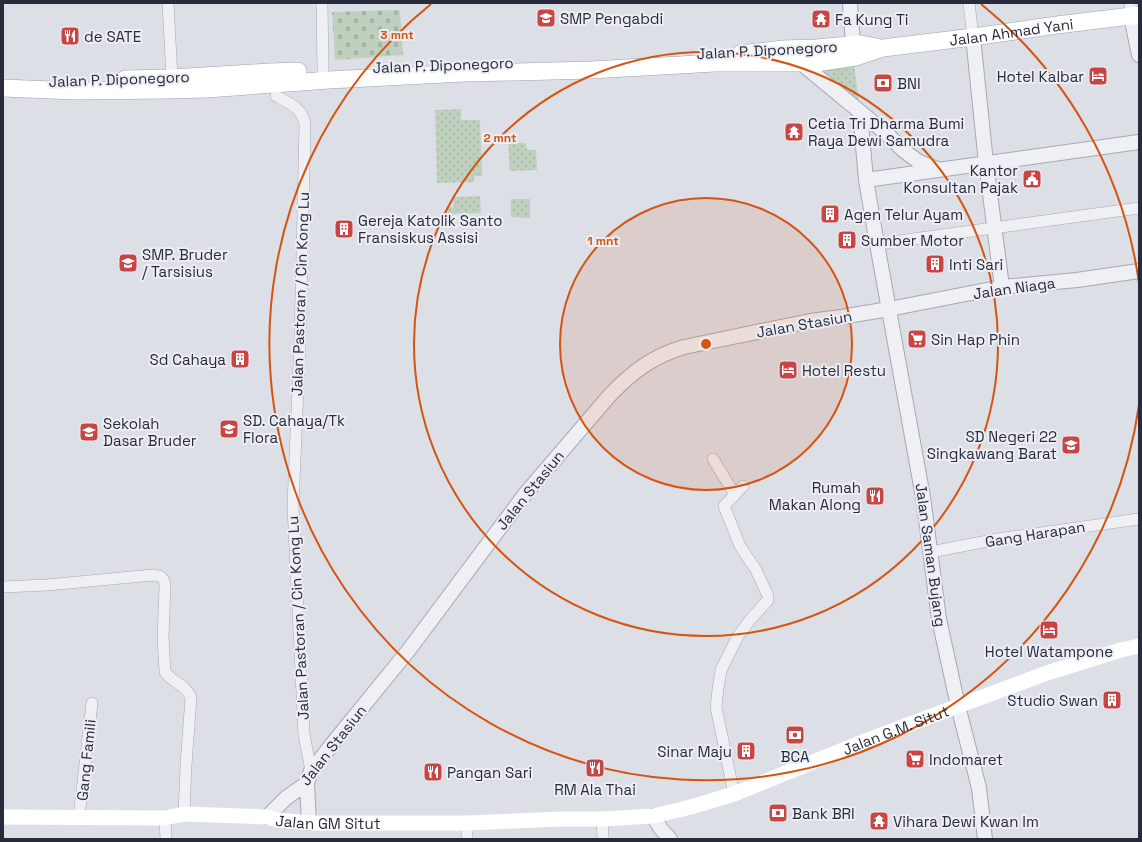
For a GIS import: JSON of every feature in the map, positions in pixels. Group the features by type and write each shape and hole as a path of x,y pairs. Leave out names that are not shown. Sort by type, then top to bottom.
{"main road":[{"name":"Jalan Ahmad Yani","path":"882,48 1057,25 1133,11"},
{"name":"Jalan P. Diponegoro","path":"3,88 75,91 170,90 206,82 269,72 491,64 675,54 739,54 783,49 861,44 882,48"},
{"name":"Jalan P. Diponegoro","path":"3,80 59,82 172,78 206,82 330,80 464,73 591,70 715,64 816,63 856,56 882,48"},
{"name":"Jalan G.M. Situt","path":"653,816 691,807 734,794 865,741 1047,673 1121,650 1139,646"},
{"name":"Jalan GM Situt","path":"3,817 165,818 184,814 267,816 278,820 309,823 467,823 653,816"}],"street":[{"path":"168,3 172,78"},
{"path":"322,3 323,70"},
{"path":"850,3 853,45"},
{"path":"969,3 986,163 1002,287"},
{"path":"1133,11 1139,55"},
{"path":"801,63 919,162 939,170"},
{"name":"Jalan Pastoran / Cin Kong Lu","path":"276,96 301,112 304,118 305,126 300,340 293,506 304,734 309,777"},
{"name":"Jalan Saman Bujang","path":"860,112 866,180 923,497 940,619 958,706 978,788 985,839"},
{"path":"866,180 1139,142"},
{"path":"877,244 1139,208"},
{"name":"Jalan Niaga","path":"889,309 1002,287 1077,280 1139,271"},
{"name":"Jalan Stasiun","path":"267,816 309,777 332,743 408,651 526,493 581,428 625,380 644,365 672,350 810,321 889,309"},
{"path":"713,459 739,490 724,506 740,546 756,570 768,596 768,600 738,636 721,670 716,707 734,794"},
{"name":"Gang Harapan","path":"931,552 998,539 1139,519"},
{"path":"3,587 47,585 153,575 159,575 163,579 165,583 163,636 165,672 168,676 184,687 191,697 184,814"},
{"name":"Gang Famili","path":"79,817 92,703"},
{"path":"309,777 309,823"},
{"path":"653,816 661,829 670,839"},
{"path":"165,818 166,839"},
{"path":"602,819 603,839"},
{"path":"467,823 468,839"}],"green space":[{"path":"400,10 403,55 335,60 332,12"},
{"path":"854,62 859,105 823,74 827,69"},
{"path":"461,109 461,120 480,120 482,176 474,176 474,182 437,183 435,110"},
{"path":"508,143 526,143 527,150 536,150 537,170 510,171"},
{"path":"480,196 481,213 446,214 446,207 454,207 453,197"},
{"path":"511,199 530,199 530,218 511,217"}],"place":[{"name":"SMP Pengabdi","path":"546,18"},
{"name":"Fa Kung Ti","path":"821,19"},
{"name":"de SATE","path":"70,36"},
{"name":"Hotel Kalbar","path":"1098,76"},
{"name":"BNI","path":"883,83"},
{"name":"Cetia Tri Dharma Bumi Raya Dewi Samudra","path":"794,132"},
{"name":"Kantor Konsultan Pajak","path":"1032,179"},
{"name":"Agen Telur Ayam","path":"830,214"},
{"name":"Gereja Katolik Santo Fransiskus Assisi","path":"344,229"},
{"name":"Sumber Motor","path":"847,240"},
{"name":"SMP. Bruder / Tarsisius","path":"128,263"},
{"name":"Inti Sari","path":"935,264"},
{"name":"Sin Hap Phin","path":"917,339"},
{"name":"Sd Cahaya","path":"240,359"},
{"name":"Hotel Restu","path":"788,370"},
{"name":"SD. Cahaya/Tk Flora","path":"229,429"},
{"name":"Sekolah Dasar Bruder","path":"89,432"},
{"name":"SD Negeri 22 Singkawang Barat","path":"1071,445"},
{"name":"Rumah Makan Along","path":"875,496"},
{"name":"Hotel Watampone","path":"1049,630"},
{"name":"Studio Swan","path":"1112,700"},
{"name":"BCA","path":"795,735"},
{"name":"Sinar Maju","path":"746,751"},
{"name":"Indomaret","path":"915,759"},
{"name":"RM Ala Thai","path":"595,768"},
{"name":"Pangan Sari","path":"433,772"},
{"name":"Bank BRI","path":"778,813"},
{"name":"Vihara Dewi Kwan Im","path":"879,821"}]}
